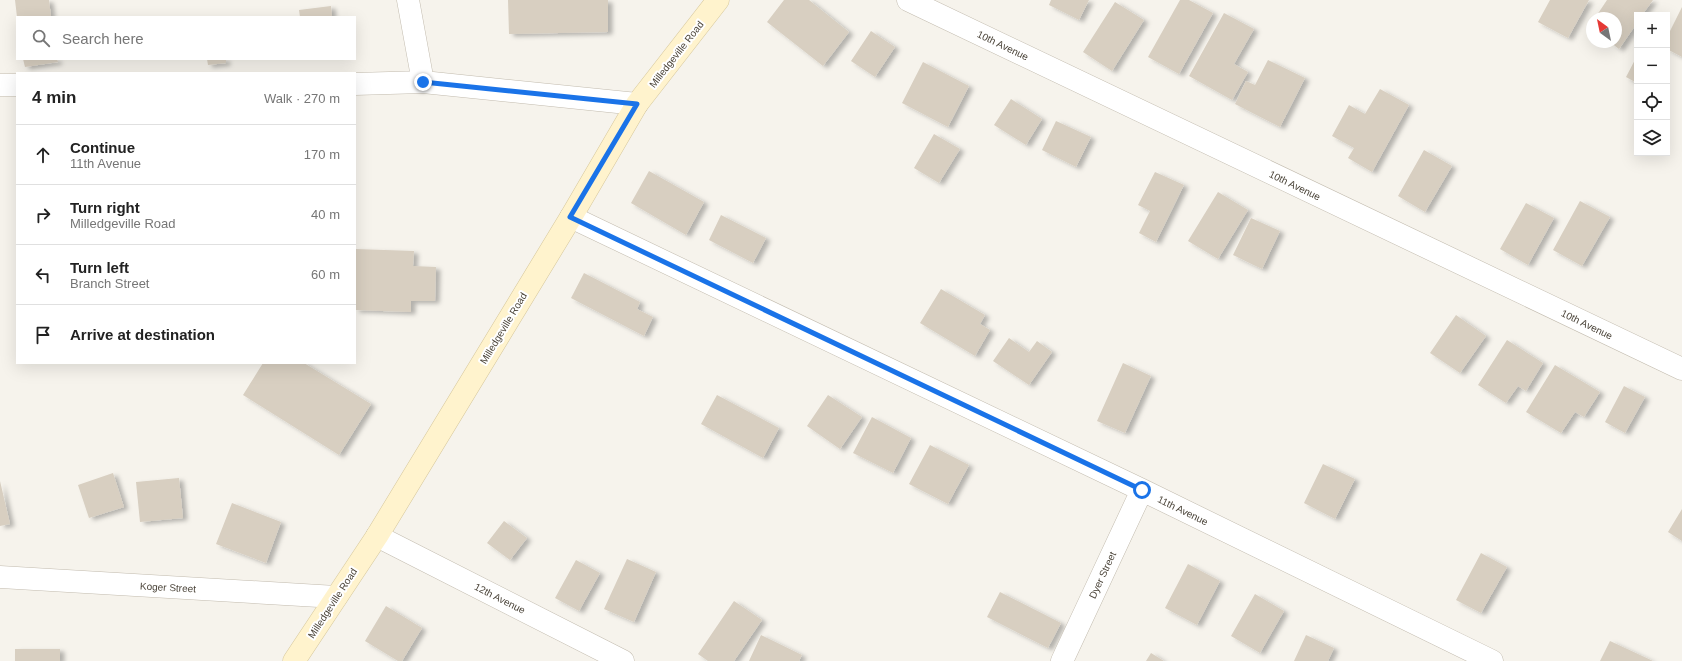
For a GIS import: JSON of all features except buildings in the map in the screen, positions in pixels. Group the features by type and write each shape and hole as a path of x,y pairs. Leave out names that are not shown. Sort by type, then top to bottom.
{"main road":[{"name":"Milledgeville Road","path":"294,661 377,536 637,104 718,0"}],"street":[{"path":"408,0 423,82"},
{"name":"10th Avenue","path":"908,0 1682,369"},
{"path":"356,84 423,82 637,104"},
{"path":"0,85 16,85"},
{"name":"11th Avenue","path":"570,217 1142,490 1492,661"},
{"name":"Dyer Street","path":"1062,661 1142,490"},
{"name":"12th Avenue","path":"377,536 623,661"},
{"name":"Koger Street","path":"0,577 336,597"}],"route":[{"path":"423,82 637,104 570,217 1142,490"}]}
